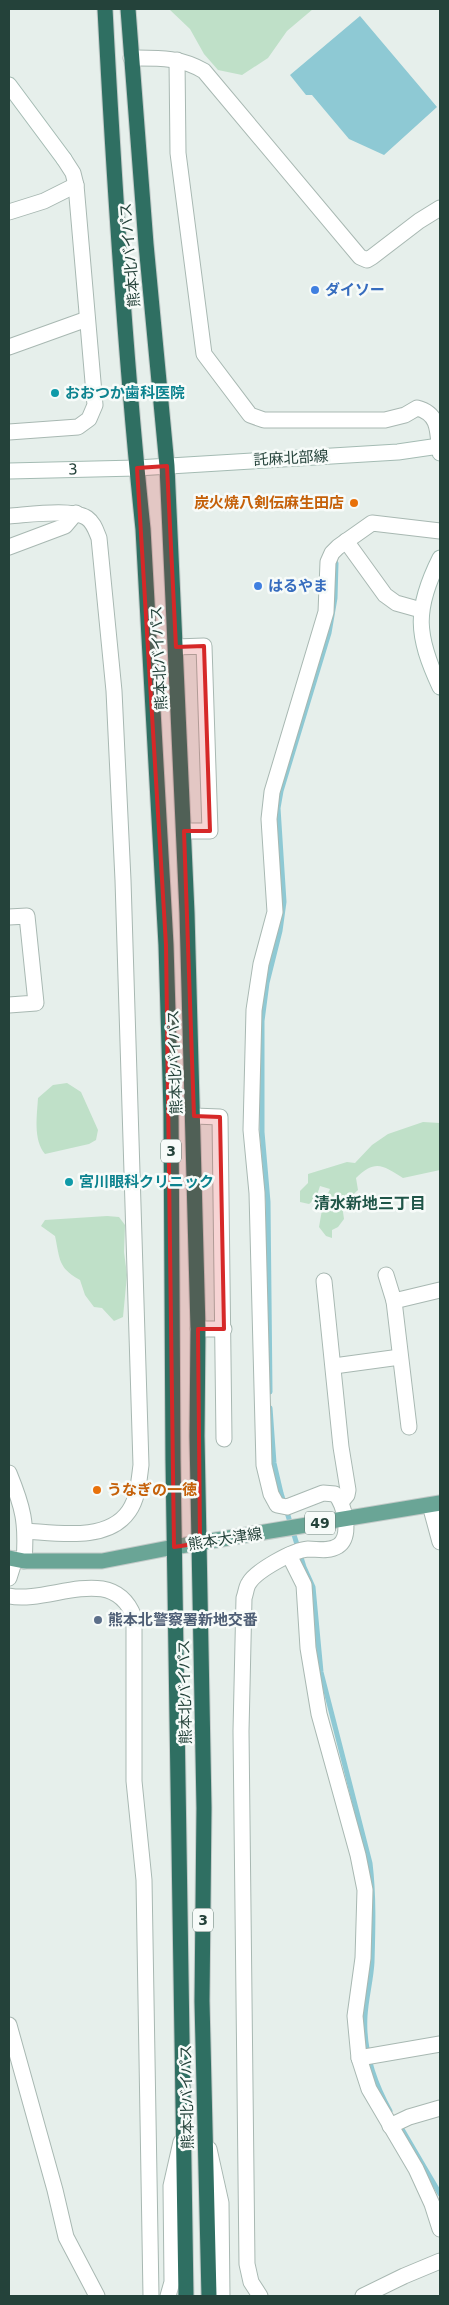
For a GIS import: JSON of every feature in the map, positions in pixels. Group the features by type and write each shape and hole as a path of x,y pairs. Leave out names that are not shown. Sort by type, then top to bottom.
{"highway":[{"name":"熊本北バイパス","path":"105,9 112,147 147,598 166,946 171,1112 174,1547 186,2296"},
{"name":"熊本北バイパス","path":"128,9 167,466 184,831 194,1116 198,1329 197,1436 204,1808 202,2001 210,2296"}],"main road":[{"name":"熊本大津線","path":"16,1559 102,1561 174,1547 435,1504"}],"street":[{"path":"131,58 177,60 192,64 204,71 223,91 360,257 367,260 372,257 419,221 440,208"},
{"path":"177,60 178,153 204,354 250,416 264,420 385,420 405,415 417,408 426,410 438,423 440,448"},
{"path":"9,85 64,159 76,185 95,405 89,419 78,427 9,432"},
{"path":"9,212 44,201 76,185"},
{"path":"9,347 87,320"},
{"name":"託麻北部線","path":"136,468 440,448"},
{"name":"3","path":"9,471 136,468"},
{"path":"9,547 64,526 76,513"},
{"path":"9,516 76,513 88,518 99,538 114,691 129,1019 141,1465 137,1494 129,1511 112,1525 92,1532 26,1531"},
{"path":"260,2296 247,2272 241,1731 244,1598 248,1584 258,1573 289,1555 306,1549 326,1550 339,1546 345,1537 346,1519 342,1501 335,1494 323,1493 286,1507 277,1505 271,1494 264,1465 257,1193 252,1130 254,1010 261,964 275,912 269,819 272,792 326,612 328,562 332,552 372,523 440,531"},
{"path":"346,541 385,595 396,603 421,610"},
{"path":"440,558 428,580 421,610 421,635 428,662 440,687"},
{"path":"176,647 204,646 210,831 184,831"},
{"path":"9,917 27,916 36,1003 9,1006"},
{"path":"194,1116 220,1116 224,1439"},
{"path":"386,1275 394,1302 409,1427"},
{"path":"324,1280 341,1446 348,1490 342,1501"},
{"path":"394,1302 440,1290"},
{"path":"198,1329 224,1330"},
{"path":"334,1366 400,1357"},
{"path":"9,1473 21,1502 26,1531 9,1578"},
{"path":"435,1504 440,1542"},
{"path":"289,1555 304,1585 308,1648 319,1714 356,1846 365,1890 363,1958 355,2016 366,2056 370,2089 396,2124 432,2204 440,2229"},
{"path":"9,1596 32,1597 91,1587 107,1589 129,1605 134,1618 134,1781 144,1880 151,2296"},
{"path":"9,2025 16,2075 66,2237 96,2296"},
{"path":"366,2056 440,2044"},
{"path":"396,2124 440,2108"},
{"path":"206,2132 221,2203 222,2296"},
{"path":"168,2296 172,2282 171,2186 182,2133"},
{"path":"363,2296 381,2292 440,2261"}],"highlighted area":[{"path":"167,466 176,647 204,646 210,831 184,831 194,1116 220,1117 224,1329 198,1329 200,1543 174,1547 166,945 137,468"}],"green space":[{"path":"169,9 313,9 287,31 268,58 242,75 218,70 204,54 190,29"},
{"path":"67,1083 81,1092 98,1130 96,1140 89,1144 45,1154 37,1135 38,1098 53,1085"},
{"path":"423,1122 440,1123 440,1170 403,1178 384,1167 374,1166 369,1168 356,1178 358,1190 342,1205 344,1219 338,1227 332,1230 332,1238 326,1236 319,1227 323,1204 330,1189 320,1186 316,1198 309,1204 300,1202 300,1191 308,1183 308,1174 347,1162 355,1163 372,1145 388,1134"},
{"path":"119,1217 125,1225 124,1252 127,1275 123,1317 114,1321 102,1308 94,1307 85,1295 80,1280 73,1276 61,1262 55,1236 41,1226 45,1220"}],"water":[{"path":"360,16 437,107 384,155 349,139 312,95 306,95 290,75"}],"waterway":[{"path":"270,1392 268,1202 262,1132 262,1021 267,983 280,931 284,902 278,808 281,791 329,633 335,598 336,563"},
{"path":"270,1408 274,1463 281,1493 304,1567 313,1587 321,1672 370,1863 373,1937 365,2016 366,2041 379,2089 390,2111"},
{"path":"399,2124 440,2194"}],"place":[{"name":"ダイソー","path":"315,290"},
{"name":"おおつか歯科医院","path":"55,393"},
{"name":"炭火焼八剣伝麻生田店","path":"354,503"},
{"name":"はるやま","path":"258,586"},
{"name":"宮川眼科クリニック","path":"69,1182"},
{"name":"うなぎの一徳","path":"97,1490"},
{"name":"熊本北警察署新地交番","path":"98,1620"}],"district":[{"name":"清水新地三丁目","path":"370,1203"}]}
